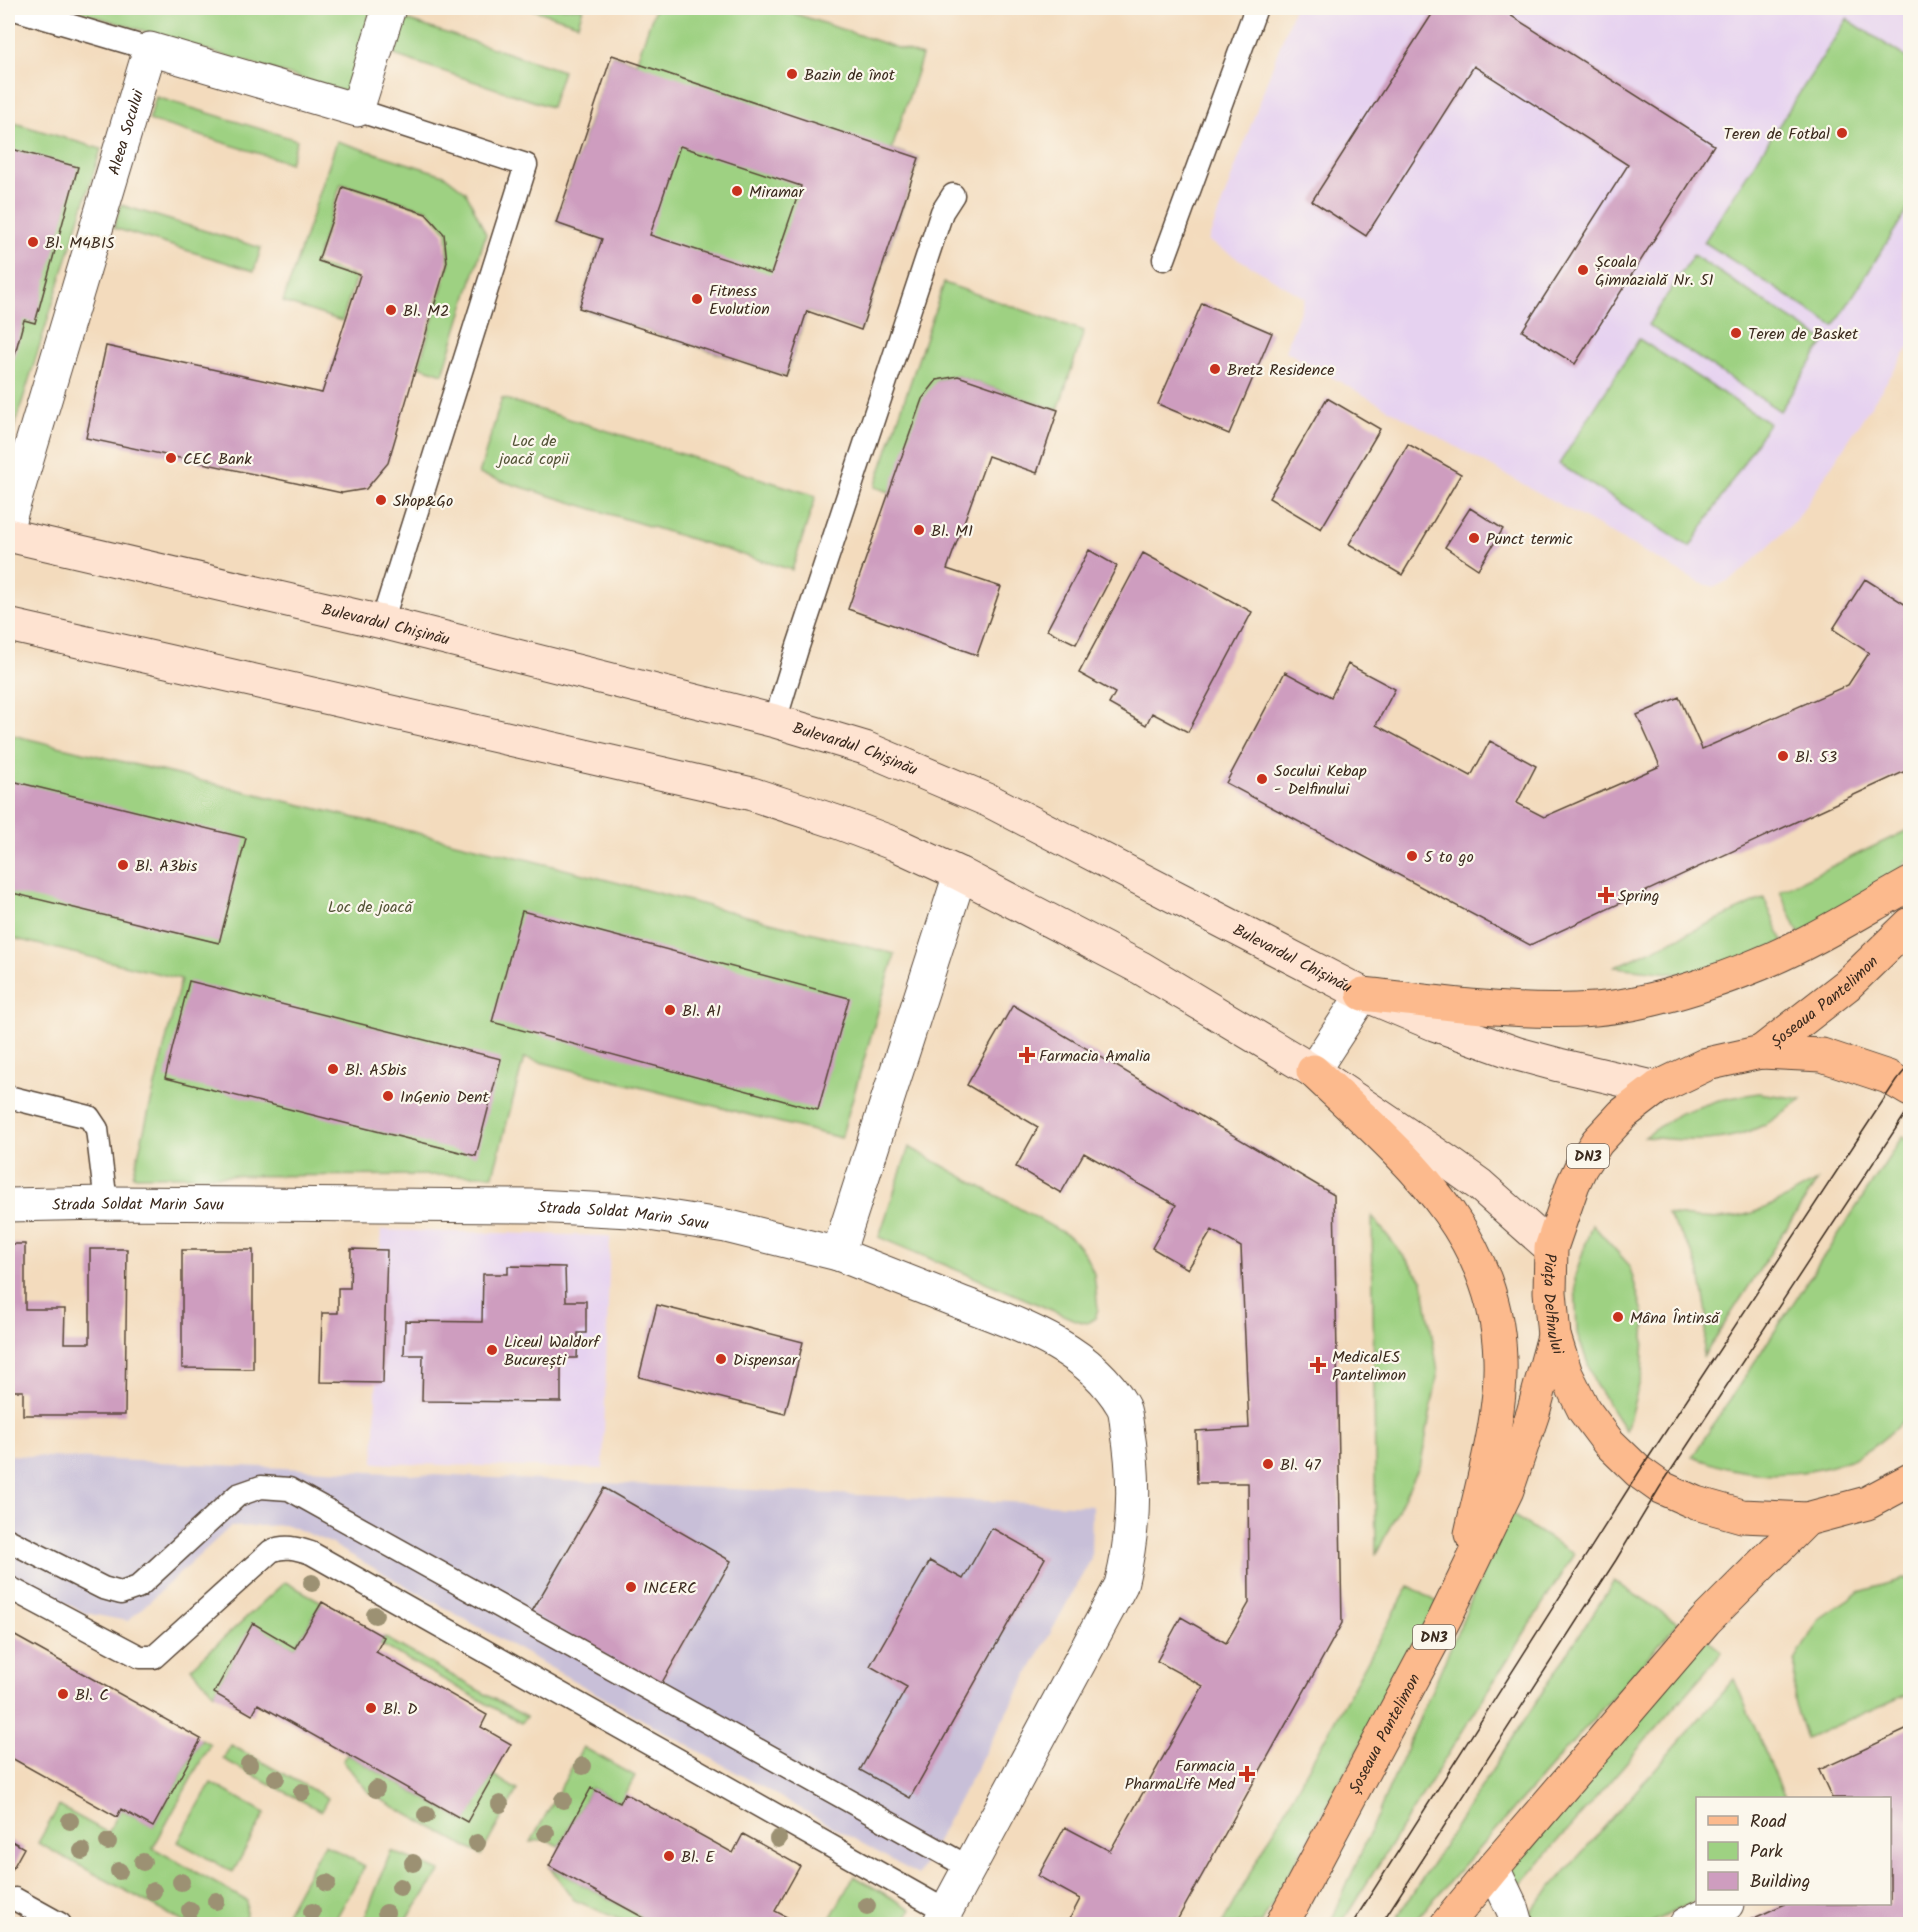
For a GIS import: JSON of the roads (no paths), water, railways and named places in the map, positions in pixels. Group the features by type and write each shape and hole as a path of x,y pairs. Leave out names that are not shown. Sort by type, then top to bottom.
{"main road":[{"name":"Bulevardul Chișinău","path":"8,536 382,622 775,721 865,748 990,801 1363,994 1434,1024 1518,1054 1657,1088"},
{"path":"8,625 752,794 895,844 960,874 1141,968 1313,1071 1461,1172 1551,1248"},
{"path":"1363,994 1526,1010 1595,1009 1648,1000 1729,975 1795,949 1911,884"},
{"name":"Șoseaua Pantelimon","path":"1761,1052 1847,985 1911,924"},
{"name":"Piața Delfinului","path":"1901,1492 1807,1519 1768,1519 1730,1513 1696,1503 1660,1487 1639,1472 1608,1442 1584,1410 1566,1374 1554,1336 1550,1292 1551,1248 1573,1184 1597,1142 1623,1114 1657,1088 1707,1064 1761,1052 1822,1054 1888,1077 1911,1090"},
{"path":"1313,1071 1397,1151 1429,1186 1457,1222 1482,1267 1497,1315 1500,1361 1495,1424 1470,1538 1444,1618"},
{"name":"Șoseaua Pantelimon","path":"1282,1924 1444,1618 1507,1490 1533,1413 1554,1336"},
{"path":"1447,1924 1705,1621 1807,1519"}],"street":[{"path":"150,49 357,110 389,8"},
{"name":"Aleea Socului","path":"8,523 150,49"},
{"path":"838,1254 960,874"},
{"path":"1313,1071 1363,994"},
{"name":"Strada Soldat Marin Savu","path":"8,1205 106,1203 534,1206 630,1210 726,1226 838,1254 1008,1321 1059,1345 1098,1375 1123,1407 1131,1454 1133,1494 1128,1561 1121,1585 943,1918"},
{"path":"1493,1868 1513,1910 1517,1924"},
{"path":"1686,1924 1725,1905"}],"lane":[{"path":"12,8 150,49"},
{"path":"1164,259 1256,8"},
{"path":"357,110 526,165 382,622"},
{"path":"775,721 942,212 953,195"},
{"path":"8,1097 88,1117 98,1129 106,1203"},
{"path":"8,1540 103,1588 121,1593 138,1587 238,1495 261,1487 289,1490 970,1868"},
{"path":"8,1587 140,1657 148,1659 154,1657 271,1551 281,1547 311,1553 943,1918"},
{"path":"15,1899 60,1924"}],"tram line":[{"path":"1352,1924 1639,1472 1896,1081 1910,1064"},
{"path":"1381,1924 1616,1560 1660,1487 1910,1107"}],"place":[{"name":"Bazin de înot","path":"792,74"},
{"name":"Teren de Fotbal","path":"1842,133"},
{"name":"Miramar","path":"737,191"},
{"name":"Bl. M4BIS","path":"33,242"},
{"name":"Școala Gimnazială Nr. 51","path":"1583,270"},
{"name":"Fitness Evolution","path":"697,299"},
{"name":"Bl. M2","path":"391,310"},
{"name":"Teren de Basket","path":"1736,333"},
{"name":"Bretz Residence","path":"1215,369"},
{"name":"CEC Bank","path":"171,458"},
{"name":"Shop&Go","path":"381,500"},
{"name":"Bl. M1","path":"919,530"},
{"name":"Punct termic","path":"1474,538"},
{"name":"Bl. 53","path":"1783,756"},
{"name":"Socului Kebap - Delfinului","path":"1262,779"},
{"name":"5 to go","path":"1412,856"},
{"name":"Bl. A3bis","path":"123,865"},
{"name":"Spring","path":"1606,895"},
{"name":"Bl. A1","path":"670,1010"},
{"name":"Farmacia Amalia","path":"1027,1055"},
{"name":"Bl. A5bis","path":"333,1069"},
{"name":"InGenio Dent","path":"388,1096"},
{"name":"Mâna Întinsă","path":"1618,1317"},
{"name":"Liceul Waldorf București","path":"492,1350"},
{"name":"Dispensar","path":"721,1359"},
{"name":"MedicalES Pantelimon","path":"1318,1365"},
{"name":"Bl. 47","path":"1268,1464"},
{"name":"INCERC","path":"631,1587"},
{"name":"Bl. C","path":"63,1694"},
{"name":"Bl. D","path":"371,1708"},
{"name":"Farmacia PharmaLife Med","path":"1247,1774"},
{"name":"Bl. E","path":"669,1856"}],"park label":[{"name":"Loc de joacă copii","path":"534,449"},
{"name":"Loc de joacă","path":"370,906"}]}
